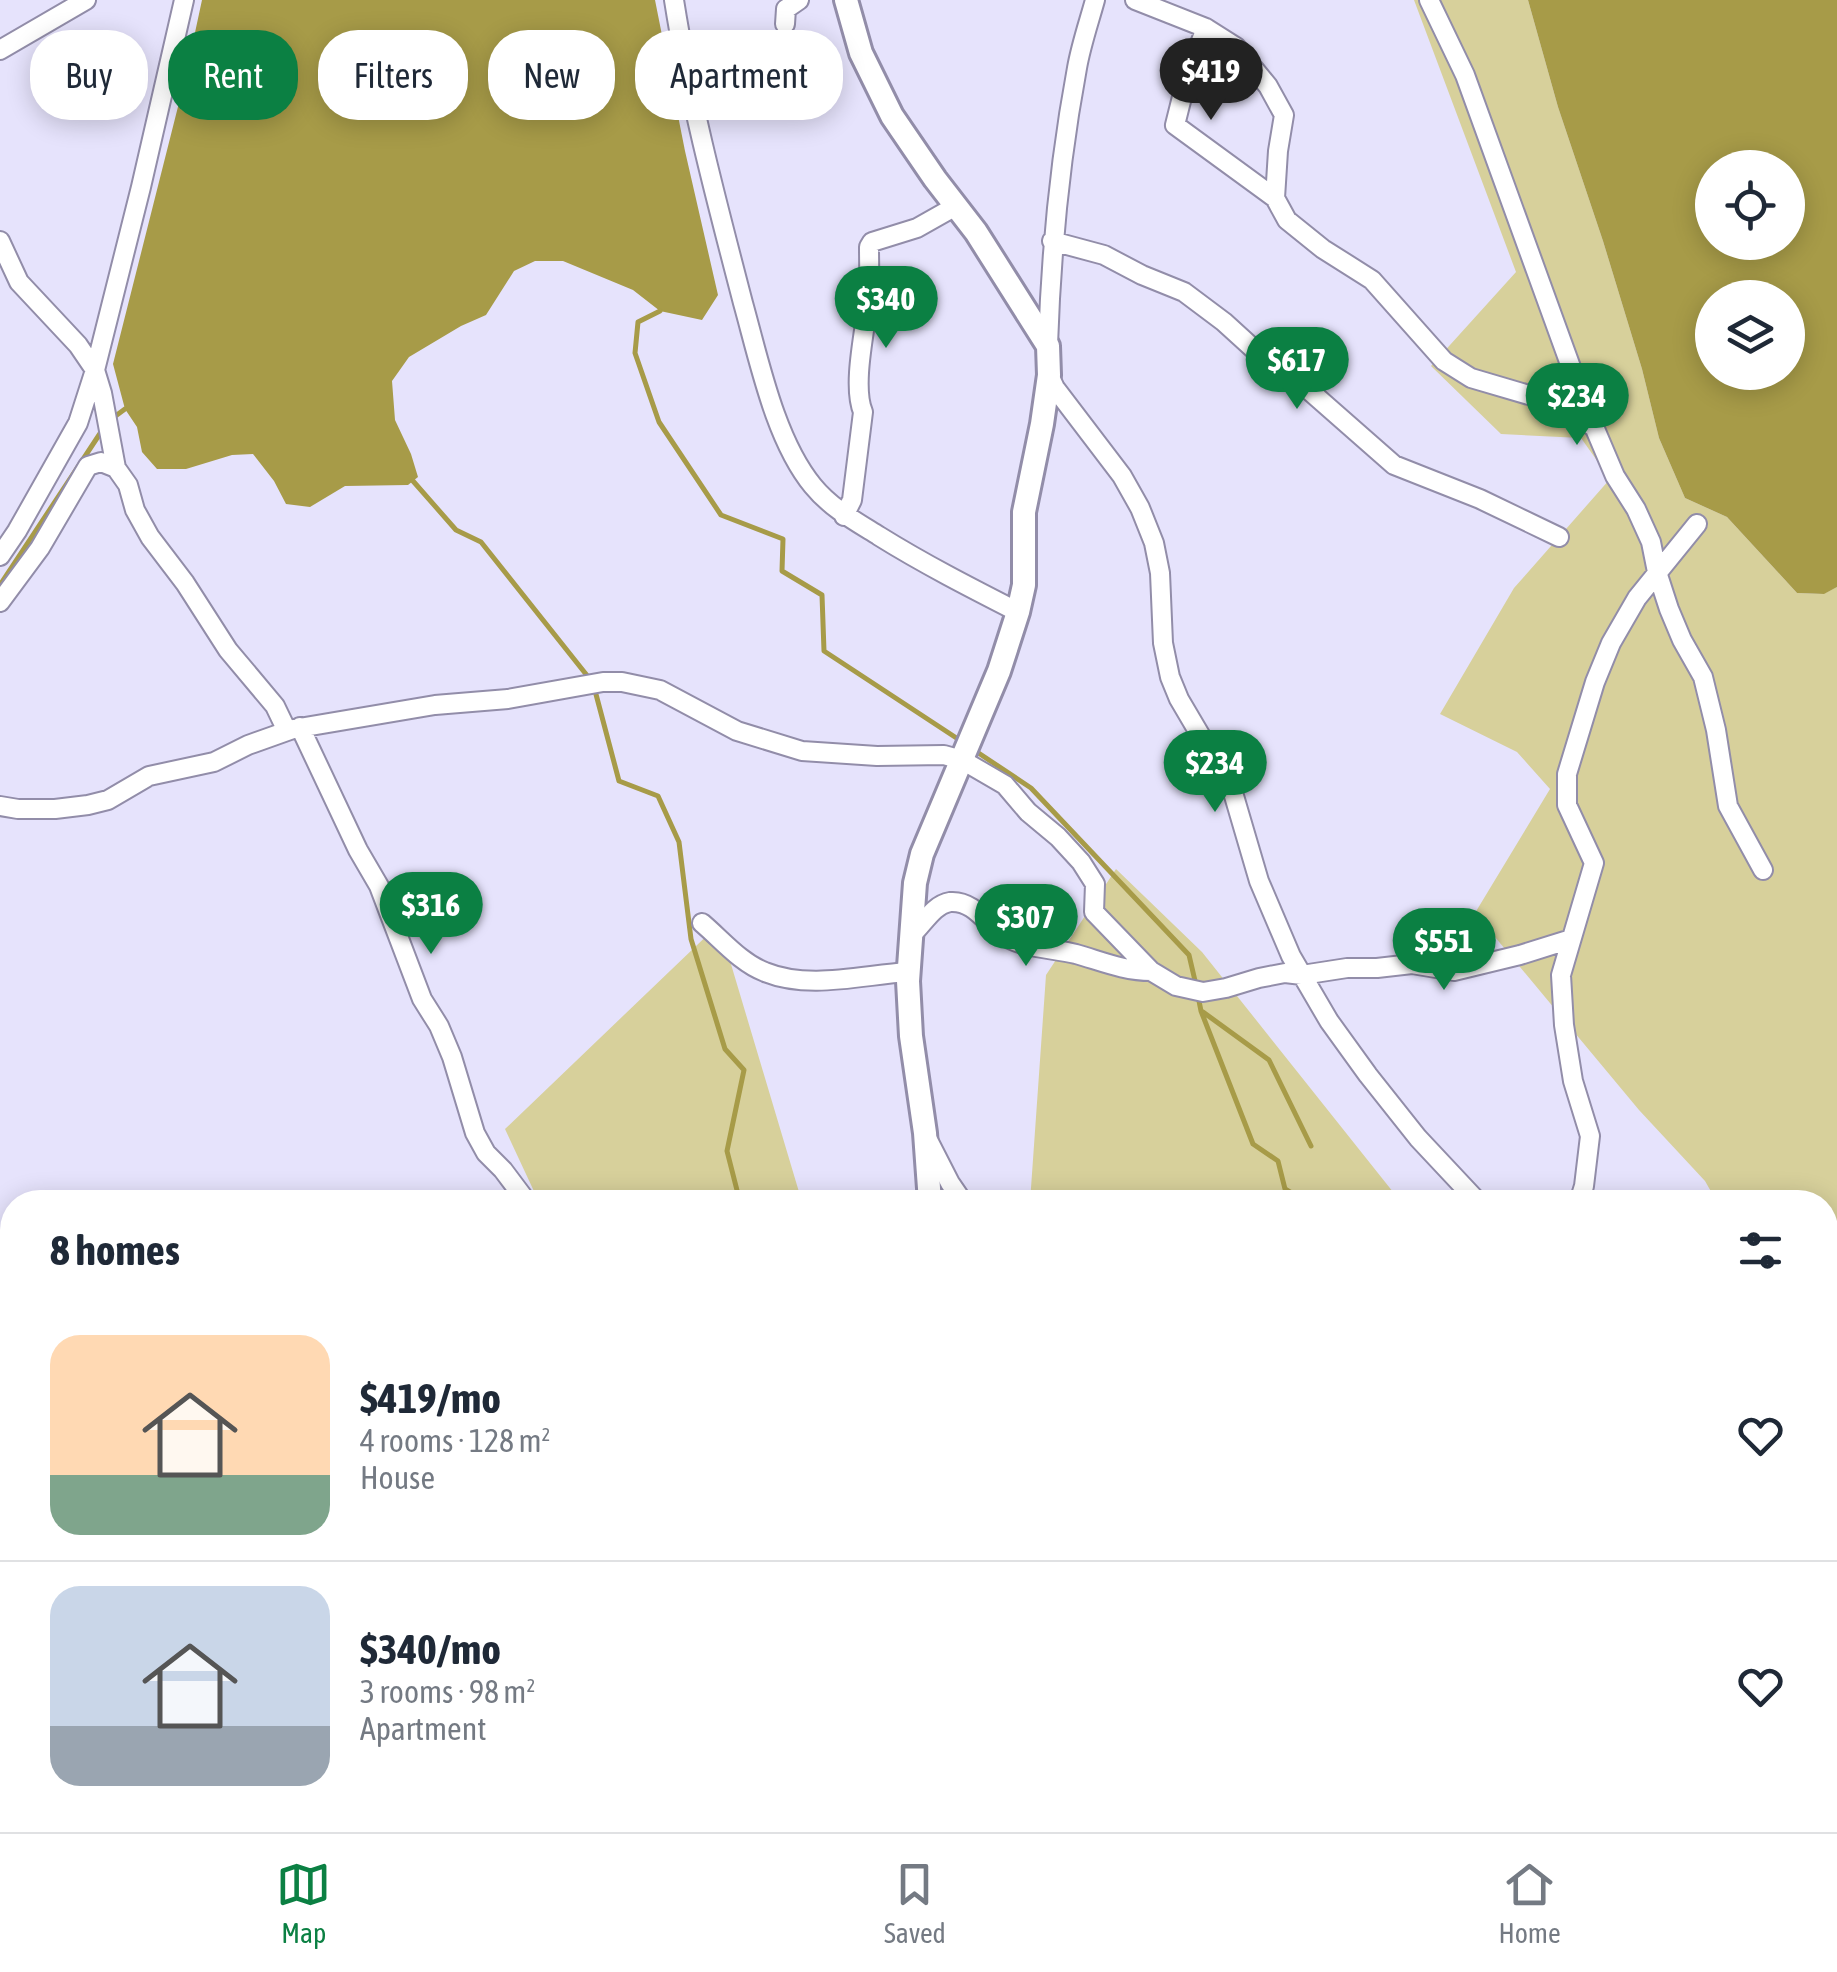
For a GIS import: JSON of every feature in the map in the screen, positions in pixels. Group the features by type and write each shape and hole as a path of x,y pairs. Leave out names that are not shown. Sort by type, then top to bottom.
{"street":[{"path":"0,50 86,0"},
{"path":"0,556 78,423 141,187 184,0"},
{"path":"674,0 685,71 762,373 791,453 814,487 844,516 1018,612"},
{"path":"785,24 786,9 799,0"},
{"path":"846,0 861,53 892,116 976,232 1048,346"},
{"path":"929,1190 911,1036 908,972 916,883 922,854 999,671 1024,586 1024,512 1049,376 1052,242 1078,63 1095,0"},
{"path":"1135,0 1206,28 1236,47 1268,86 1284,115 1275,198"},
{"path":"1429,0 1465,75 1594,427 1615,476 1652,542 1657,572 1682,640 1703,676 1728,806 1763,870"},
{"path":"1206,28 1187,76 1174,125 1275,198 1287,220 1322,249 1372,280 1444,361 1470,378 1556,403 1594,427"},
{"path":"844,516 852,500 862,412 859,398 870,247 872,242 917,228 956,206"},
{"path":"0,241 19,282 78,345 95,370 116,468 128,485 135,510 150,537 185,582 228,650 294,729 379,886 422,999 452,1057 475,1133 486,1154 518,1190"},
{"path":"1052,242 1104,255 1184,292 1268,362 1294,378 1394,465 1480,499 1558,537"},
{"path":"1049,376 1122,476 1140,508 1160,573 1163,643 1170,676 1178,699 1232,788 1258,881 1291,956 1329,1021 1368,1075 1418,1138 1467,1190"},
{"path":"0,602 40,548 88,466 100,462 116,468"},
{"path":"1583,1190 1590,1136 1573,1082 1561,975 1594,863 1567,805 1567,774 1611,643 1637,598 1697,524"},
{"path":"0,806 55,809 108,800 149,776 214,762 294,729 435,705 622,682 660,690 737,731 802,751 944,755 962,760 1004,785 1058,837 1095,884 1094,912 1150,971 1176,986 1203,992 1286,974 1412,964 1454,971 1571,939"},
{"path":"910,936 932,911 950,902 969,906 1002,934 1024,944 1133,971 1150,971"},
{"path":"702,923 740,958 763,972 788,979 908,972"},
{"path":"924,1133 955,1190"}],"shaded area":[{"path":"202,0 655,0 661,30 635,30 635,120 679,120 718,295 702,320 660,311 633,290 563,261 535,261 514,271 486,315 409,357 392,381 395,420 418,477 408,485 345,486 310,507 286,504 253,454 232,455 186,469 157,469 142,452 137,427 125,409 113,364 175,120 298,120 298,30 196,30"},
{"path":"1414,0 1528,0 1642,369 1659,438 1685,498 1727,517 1797,593 1823,594 1837,587 1837,1190 1710,1190 1475,913 1550,789 1517,752 1440,714 1514,588 1610,479 1581,438 1501,434 1431,366 1516,272"},
{"path":"1528,0 1837,0 1837,587 1824,594 1797,593 1727,517 1685,498 1659,438 1603,241 1558,107"},
{"path":"1116,869 1202,952 1391,1190 1031,1190 1046,975"},
{"path":"719,924 798,1190 533,1190 505,1129"}],"waterway":[{"path":"660,311 638,322 635,353 659,422 721,515 783,539 782,571 822,595 824,651 961,741"},
{"path":"110,420 125,409"},
{"path":"0,585 103,429"},
{"path":"413,481 456,530 481,542 593,683 619,781 658,796 679,842 691,939 725,1049 744,1070 727,1151 737,1190"},
{"path":"974,750 1031,788 1189,955 1196,985"},
{"path":"1198,996 1253,1144 1278,1161 1287,1190"},
{"path":"1203,1012 1269,1060 1311,1146"}]}
